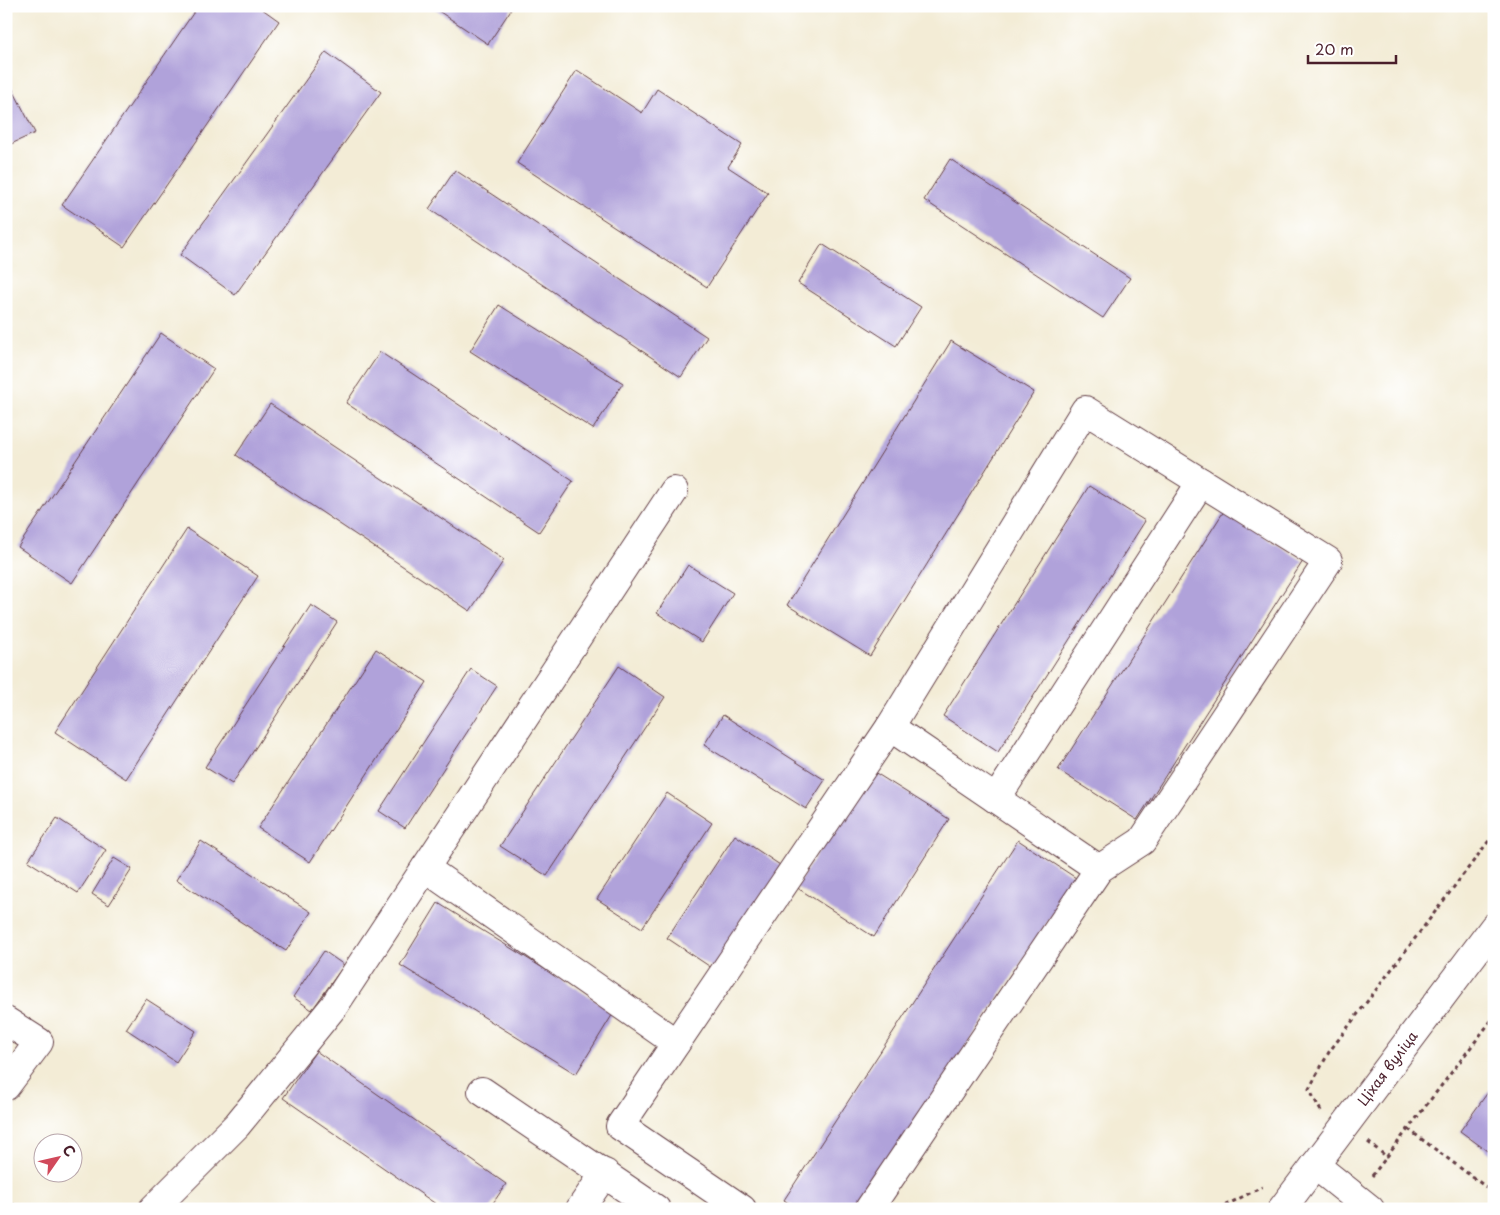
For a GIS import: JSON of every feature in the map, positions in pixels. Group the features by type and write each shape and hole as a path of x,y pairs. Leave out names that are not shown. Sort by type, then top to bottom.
{"street":[{"path":"742,1209 620,1126 890,727 1085,410 1328,561 1142,841 1100,869 869,1209"},
{"path":"996,799 1201,482"},
{"path":"153,1209 236,1125 334,1006 674,491"},
{"path":"890,727 1100,869"},
{"path":"425,868 676,1043"},
{"name":"Ціхая вуліца","path":"1282,1209 1494,927"},
{"path":"6,1021 38,1042 6,1086"},
{"path":"482,1091 656,1209"},
{"path":"1315,1165 1363,1203"},
{"path":"580,1209 605,1173"}],"path":[{"path":"1315,1119 1321,1112 1309,1089 1329,1052 1494,834"},
{"path":"1363,1203 1408,1129 1494,1016"},
{"path":"1408,1129 1494,1192"},
{"path":"1218,1209 1262,1186 1268,1179"},
{"path":"6,1200 20,1209"}],"building":[{"path":"198,6 258,6 279,21 124,247 62,205"},
{"path":"431,6 509,6 512,8 488,44"},
{"path":"326,52 381,92 235,295 180,255"},
{"path":"577,70 642,113 657,89 742,145 728,167 768,193 707,287 517,163"},
{"path":"6,76 35,133 11,144 6,134"},
{"path":"950,159 1130,278 1103,318 924,200"},
{"path":"455,170 707,337 681,377 429,209"},
{"path":"822,244 921,307 896,346 798,283"},
{"path":"499,305 623,383 593,429 470,351"},
{"path":"161,333 214,369 72,583 18,547"},
{"path":"951,341 1034,392 870,656 787,605"},
{"path":"380,352 573,481 539,532 346,403"},
{"path":"270,404 504,560 470,611 236,455"},
{"path":"1089,486 1145,521 998,752 943,716"},
{"path":"1224,511 1303,561 1137,820 1058,770"},
{"path":"187,529 258,576 126,779 55,732"},
{"path":"688,565 733,593 702,642 657,613"},
{"path":"311,605 337,622 232,784 205,767"},
{"path":"376,649 427,682 310,862 258,828"},
{"path":"619,666 665,697 547,876 500,846"},
{"path":"471,669 497,686 405,828 379,811"},
{"path":"723,715 825,780 806,809 704,745"},
{"path":"871,770 949,819 874,937 796,887"},
{"path":"667,793 712,823 642,928 597,899"},
{"path":"57,818 106,850 78,893 28,861"},
{"path":"735,835 783,867 715,970 667,938"},
{"path":"1018,840 1076,878 860,1209 797,1209 784,1200"},
{"path":"201,841 311,912 286,951 176,880"},
{"path":"114,858 132,869 109,905 92,894"},
{"path":"438,903 614,1012 576,1074 400,965"},
{"path":"324,951 344,965 312,1010 293,997"},
{"path":"146,999 196,1031 176,1062 126,1029"},
{"path":"316,1051 506,1184 489,1209 443,1209 283,1098"},
{"path":"1494,1084 1494,1156 1460,1131"}]}
